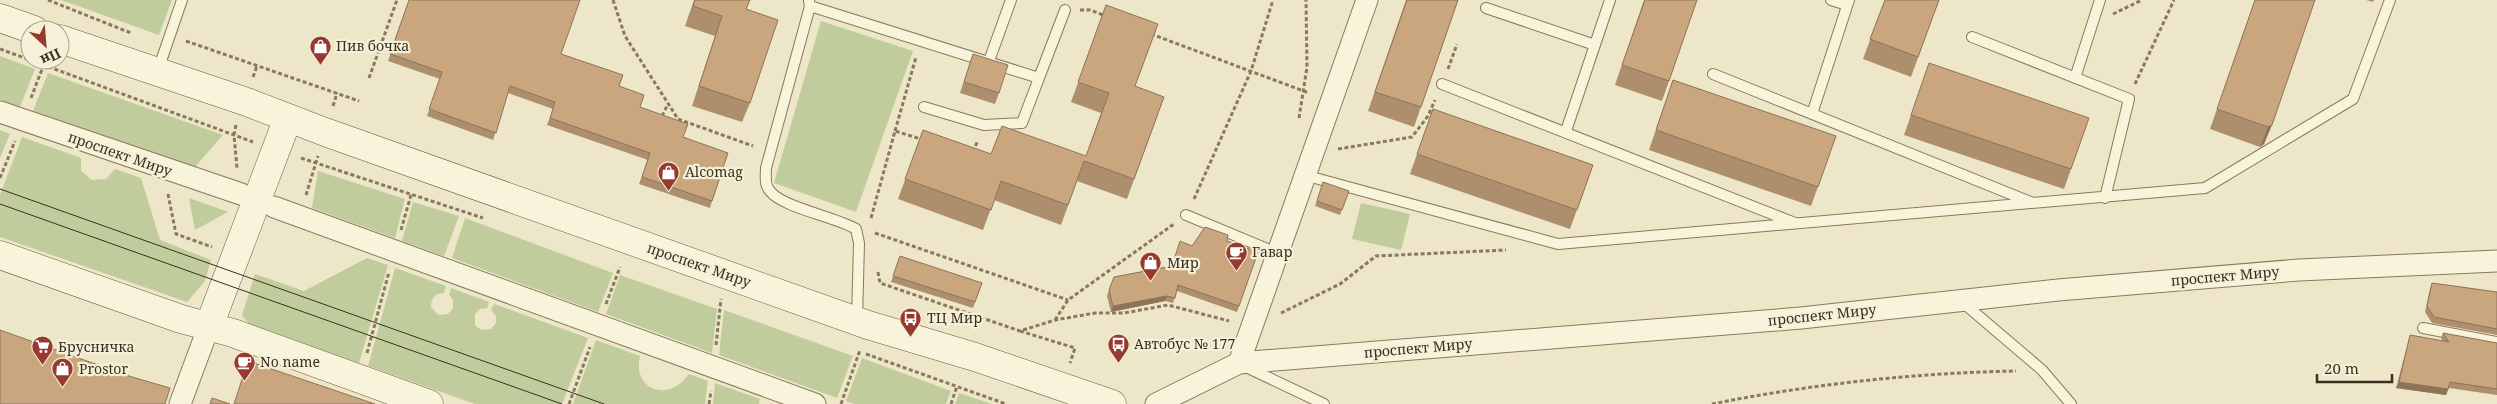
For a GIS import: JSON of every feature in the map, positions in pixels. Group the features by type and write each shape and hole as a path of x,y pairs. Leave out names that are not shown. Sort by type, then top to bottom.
{"street":[{"path":"1239,363 1277,253 1313,178 1331,102 1367,0"},
{"path":"0,18 20,25"},
{"name":"проспект Миру","path":"70,42 288,118 856,321 975,357 1112,404"},
{"name":"проспект Миру","path":"0,112 241,194"},
{"path":"180,404 288,118"},
{"path":"274,207 815,404"},
{"path":"0,255 181,320 209,326 429,404"},
{"name":"проспект Миру","path":"1156,404 1239,363 1802,318 2058,290 2299,270 2497,261"}],"lane":[{"path":"157,72 182,0"},
{"path":"989,62 1011,0"},
{"path":"1566,131 1610,0"},
{"path":"1812,114 1848,2 1831,0"},
{"path":"2075,78 2100,0"},
{"path":"1313,178 1558,244 2205,188 2353,99 2390,0"},
{"path":"856,321 859,243 856,229 846,223 780,199 770,192 766,183 766,168 809,3 1039,78"},
{"path":"1486,8 1595,45"},
{"path":"924,107 984,125 1022,123 1065,10"},
{"path":"1972,37 2129,98 2105,198"},
{"path":"1713,74 2036,204"},
{"path":"1442,84 1566,131 1799,224"},
{"path":"1186,215 1277,253"},
{"path":"1960,301 2042,370 2071,404"},
{"path":"2423,328 2497,342"},
{"path":"1239,363 1324,404"}],"path":[{"path":"48,0 142,37 170,35 360,102"},
{"path":"369,78 397,0"},
{"path":"612,0 625,36 678,120 749,144"},
{"path":"1055,320 1068,300 1186,215 1251,71 1273,0"},
{"path":"1298,125 1307,67 1306,0"},
{"path":"2129,98 2174,0"},
{"path":"1065,10 1090,10 1108,17"},
{"path":"1143,31 1331,102"},
{"path":"871,223 871,214 921,40"},
{"path":"1313,178 1332,150 1412,137 1428,116 1457,44"},
{"path":"0,49 20,56"},
{"path":"57,70 276,150 487,220"},
{"path":"661,118 669,104"},
{"path":"972,155 984,125"},
{"path":"895,131 929,142"},
{"path":"163,169 176,234 220,249"},
{"path":"360,379 411,195"},
{"path":"872,240 871,232 1068,300"},
{"path":"877,266 880,283 1020,331 1055,320 1095,312 1124,313 1168,304 1251,327 1340,284 1376,256 1510,249"},
{"path":"611,264 629,270"},
{"path":"710,404 724,274"},
{"path":"713,300 730,306"},
{"path":"850,348 1006,404"},
{"path":"1712,404 1772,392 1950,372 2042,370"},
{"path":"951,404 957,386"}],"green space":[{"path":"61,0 172,0 159,35"},
{"path":"821,21 913,51 856,212 774,183"},
{"path":"0,56 20,63 20,70 35,70 20,107 0,100"},
{"path":"48,73 223,135 194,168 33,111"},
{"path":"0,130 10,134 0,158"},
{"path":"22,137 81,158 81,171 92,180 106,179 115,169 141,178 160,240 211,260 205,281 187,302 0,237 0,195"},
{"path":"318,171 405,199 395,238 312,208"},
{"path":"189,198 228,212 195,230"},
{"path":"413,202 459,216 444,256 402,241"},
{"path":"1361,203 1410,214 1401,250 1352,239"},
{"path":"465,218 613,273 598,312 452,258"},
{"path":"367,258 388,265 359,363 249,324 242,315 255,274 304,291"},
{"path":"395,268 446,286 444,293 436,295 432,301 431,307 438,315 448,314 453,308 453,300 449,295 451,288 489,302 487,308 480,309 475,314 475,325 481,330 491,329 496,323 496,316 491,310 494,304 588,338 562,404 475,404 368,366"},
{"path":"620,275 717,309 712,353 606,314"},
{"path":"724,310 853,356 837,398 719,355"},
{"path":"596,340 640,356 639,368 642,378 647,385 654,389 672,388 681,383 689,374 708,381 705,404 573,404"},
{"path":"862,358 951,391 946,404 854,404 846,401"},
{"path":"715,383 760,399 759,404 713,404"},
{"path":"959,393 992,404 955,404"}],"building":[{"path":"409,0 580,0 561,54 623,75 619,86 644,95 640,107 688,124 683,137 728,153 712,201 642,177 650,153 550,118 555,102 510,86 496,133 429,109 442,72 390,54"},
{"path":"695,0 750,0 746,9 778,20 750,103 699,86 722,16 693,6"},
{"path":"1407,0 1458,0 1421,107 1375,92"},
{"path":"1645,0 1697,0 1669,81 1622,65"},
{"path":"1885,0 1939,0 1918,57 1870,39"},
{"path":"2255,0 2315,0 2272,125 2268,127 2217,109"},
{"path":"1106,5 1158,24 1135,86 1164,97 1134,179 1084,161 1068,205 1001,181 991,210 905,179 923,130 991,154 1002,126 1086,156 1109,93 1078,82"},
{"path":"973,54 1008,65 999,93 964,82"},
{"path":"1929,63 2089,118 2071,169 1911,115"},
{"path":"1673,80 1836,136 1818,187 1656,130"},
{"path":"1433,109 1593,165 1577,210 1417,154"},
{"path":"1323,182 1349,191 1342,210 1317,201"},
{"path":"1205,227 1228,235 1227,241 1258,252 1239,306 1178,285 1175,298 1167,296 1113,306 1109,290 1114,277 1172,266 1180,241 1192,246"},
{"path":"900,256 982,283 975,302 893,276"},
{"path":"2432,283 2497,292 2497,329 2434,317 2427,306"},
{"name":"Брусничка","path":"0,330 132,377 170,388 165,404 0,404"},
{"path":"2443,333 2497,343 2497,389 2450,382 2448,389 2399,382 2410,335 2449,342"},
{"path":"248,361 375,404 234,404"},
{"path":"212,398 230,404 210,404"}],"tram line":[{"path":"0,189 604,404"},
{"path":"0,204 562,404"}],"place":[{"name":"Пив бочка","path":"320,65"},
{"name":"Alcomag","path":"669,191"},
{"name":"Гавар","path":"1236,271"},
{"name":"Мир","path":"1151,282"},
{"name":"ТЦ Мир","path":"911,337"},
{"name":"Автобус № 177","path":"1118,363"},
{"name":"Брусничка","path":"42,366"},
{"name":"No name","path":"244,381"},
{"name":"Prostor","path":"63,388"}]}
